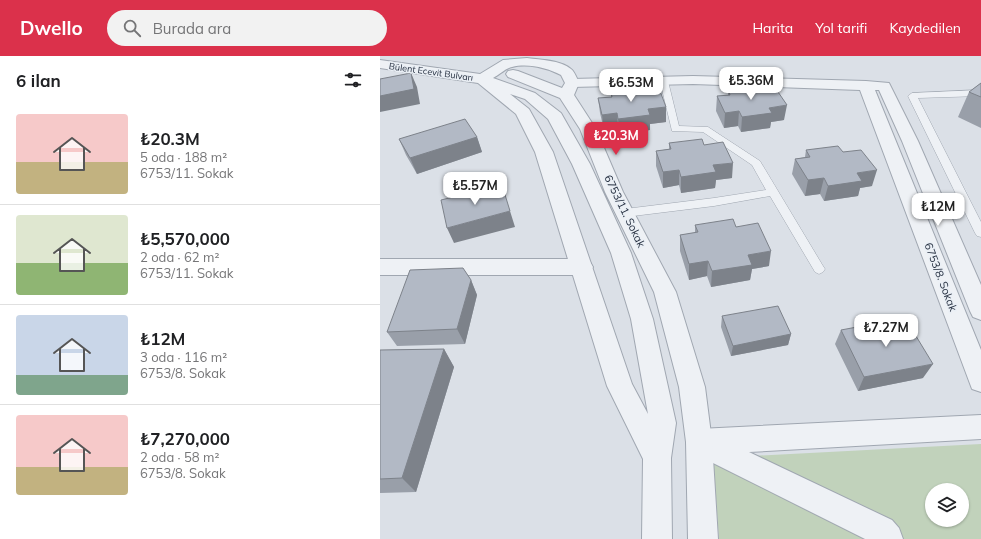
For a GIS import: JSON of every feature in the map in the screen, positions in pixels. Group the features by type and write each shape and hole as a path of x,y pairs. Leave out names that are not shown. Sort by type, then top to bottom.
{"street":[{"name":"Bülent Ecevit Bulvarı","path":"393,56 489,74"},
{"name":"6753/11. Sokak","path":"489,74 508,63 527,62 554,66 567,72 569,89 588,129 614,192 665,292 692,387 699,442 703,539"},
{"name":"Bülent Ecevit Bulvarı","path":"380,64 489,74"},
{"name":"6753/11. Sokak","path":"489,74 530,96 555,116 581,164 621,253 642,319 663,423 657,458 657,539"},
{"path":"489,74 523,112 544,152 583,267 620,386 657,458"},
{"path":"569,89 664,81 884,86 910,141 981,311"},
{"name":"6753/8. Sokak","path":"866,85 981,380"},
{"path":"380,267 583,267"},
{"path":"699,442 981,427"},
{"path":"699,442 881,531 888,539"}],"lane":[{"path":"664,81 675,129 705,129 756,163 819,269"},
{"path":"981,93 912,96 981,233"},
{"path":"625,213 714,202 773,192"}],"green space":[{"path":"981,444 981,539 719,539 713,458"}],"building":[{"path":"411,73 414,89 380,96 380,79"},
{"path":"981,83 981,97 969,92"},
{"path":"756,87 759,91 776,89 787,105 769,108 772,113 742,117 739,111 725,113 717,96 730,95 728,90"},
{"path":"641,88 642,93 660,91 666,107 648,109 650,115 618,119 617,113 602,115 598,98 612,97 611,92"},
{"path":"465,119 477,137 410,158 399,139"},
{"path":"702,139 704,145 723,142 733,163 713,165 716,172 681,177 679,170 663,172 656,151 671,149 669,143"},
{"path":"838,146 843,152 861,150 877,170 857,173 862,181 828,186 824,178 808,180 795,159 810,157 806,150"},
{"path":"502,185 510,211 447,228 441,200"},
{"path":"733,219 736,227 758,223 771,251 748,255 752,265 712,271 708,261 689,264 680,235 698,232 695,225"},
{"path":"463,268 471,280 457,329 387,332 410,270"},
{"path":"778,306 791,334 733,346 722,316"},
{"path":"905,318 933,364 864,377 841,330"},
{"path":"444,349 402,478 380,479 380,350"}]}
